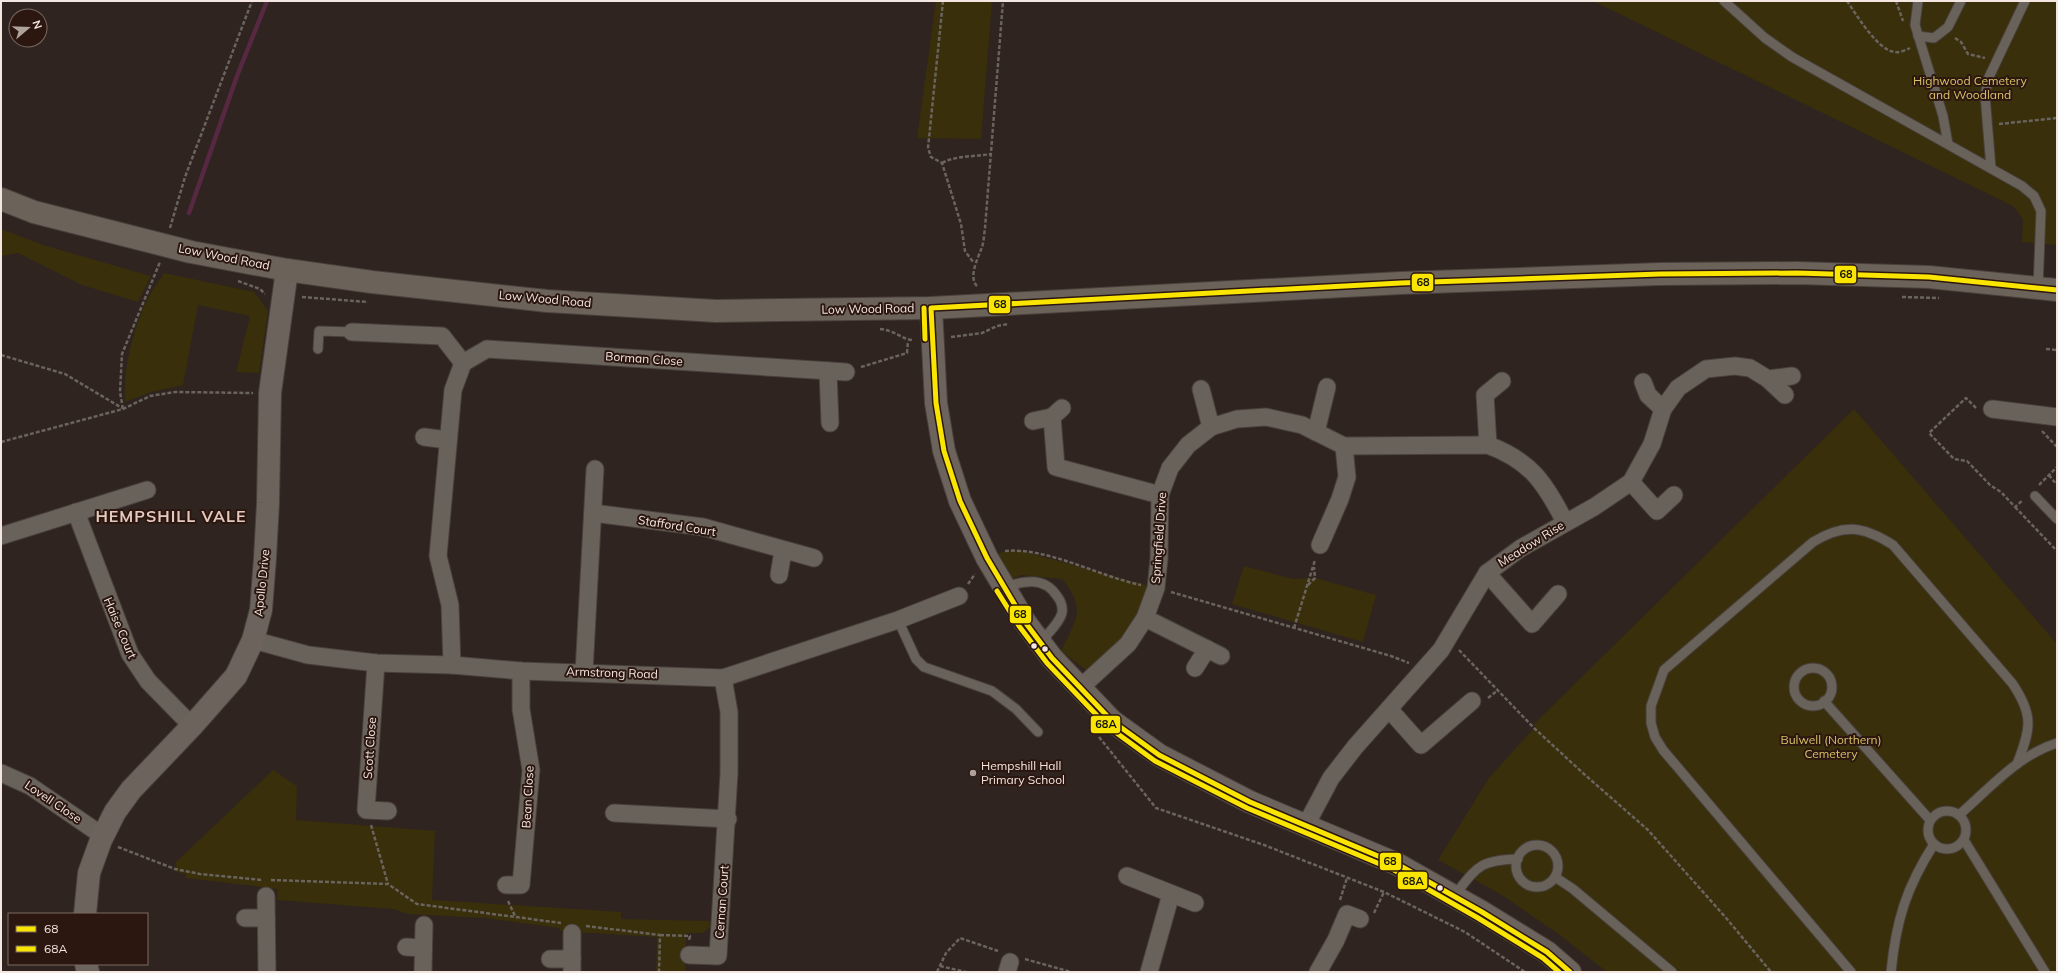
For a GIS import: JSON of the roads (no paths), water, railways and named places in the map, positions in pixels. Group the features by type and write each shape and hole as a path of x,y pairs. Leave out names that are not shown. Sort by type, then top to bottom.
{"main road":[{"name":"Low Wood Road","path":"1,199 34,212 191,252 287,270 372,282 547,301 716,311 931,308 1401,283 1660,274 1798,272 1914,277 2048,289"}],"street":[{"name":"Apollo Drive","path":"85,913 89,873 102,838 115,812 131,790 192,726 236,676 253,640 261,610 265,558 270,393 287,270"},
{"path":"931,308 936,404 944,451 960,500 987,558 1003,587 1040,643 1080,688 1112,721 1159,755 1250,802 1397,864 1454,896 1546,952 1570,972"},
{"path":"352,332 442,336 463,363 453,390 438,556 450,605 452,665"},
{"name":"Borman Close","path":"463,363 488,348 846,372"},
{"name":"Meadow Rise","path":"1306,826 1331,778 1355,747 1425,669 1448,638 1487,573 1500,562 1565,522 1594,507 1630,482 1652,444 1663,409 1678,388 1706,369 1735,366 1750,368 1768,379 1785,395"},
{"path":"828,371 830,423"},
{"path":"1768,379 1792,376"},
{"path":"1488,445 1486,395 1502,381"},
{"path":"1643,382 1648,395 1663,409"},
{"path":"1316,432 1327,387"},
{"path":"1201,389 1211,427"},
{"path":"1992,409 2057,417"},
{"path":"1033,421 1057,413 1056,467 1160,495"},
{"name":"Springfield Drive","path":"1080,688 1128,644 1145,618 1156,588 1159,559 1160,495 1170,468 1188,445 1211,427 1237,419 1266,417 1302,425 1344,446 1488,445 1507,452 1530,468 1549,491 1565,522"},
{"path":"424,437 448,440"},
{"path":"1320,545 1340,499 1347,477 1344,446"},
{"path":"584,672 595,469"},
{"path":"1630,482 1657,511 1674,495"},
{"path":"1,536 147,490"},
{"name":"Haise Court","path":"76,512 130,654 148,681 192,726"},
{"name":"Stafford Court","path":"592,513 703,527 783,551 814,558"},
{"path":"779,574 783,551"},
{"path":"1487,573 1532,624 1558,594"},
{"name":"Armstrong Road","path":"253,640 308,655 376,663 452,665 520,671 584,672 723,678 898,620 959,596"},
{"path":"1145,618 1214,653 1195,668"},
{"name":"Scott Close","path":"376,663 366,810 388,811"},
{"name":"Bean Close","path":"506,885 521,885 531,770 521,709 520,671"},
{"name":"Cernan Court","path":"689,955 718,956 728,819 730,712 723,678"},
{"path":"1389,709 1422,745 1472,701"},
{"name":"Lovell Close","path":"1,773 30,786 102,838"},
{"path":"614,813 728,819"},
{"path":"1127,876 1196,903"},
{"path":"1149,972 1171,894"},
{"path":"266,896 267,972"},
{"path":"1318,972 1336,940 1353,916"},
{"path":"245,918 266,918"},
{"path":"423,972 424,925"},
{"path":"550,959 572,966 573,927"},
{"path":"406,946 423,948"}],"lane":[{"path":"1724,1 1765,38 1792,57 1991,168 2022,186 2034,196 2041,211 2048,289"},
{"path":"1918,1 1915,25 1943,116 1948,144"},
{"path":"1919,41 1934,38 1948,27 1961,1"},
{"path":"1991,168 1986,95 1989,77 2025,1"},
{"path":"318,349 319,331 352,332"},
{"path":"2032,494 2057,519"},
{"path":"1851,972 1663,750 1655,737 1651,723 1651,706 1664,670 1813,542 1831,532 1842,529 1858,529 1870,533 1893,545 2012,683 2022,698 2028,714 2029,726 2027,739 2017,764"},
{"path":"1003,587 1032,582 1042,582 1052,587 1062,606 1062,614 1040,643"},
{"path":"898,620 916,659 924,667 992,691 1005,699 1038,732"},
{"path":"1811,668 1820,669 1831,681 1831,690 1824,701 1814,706 1799,700 1795,692 1794,684 1797,676 1803,670 1811,668"},
{"path":"1824,701 1930,820"},
{"path":"1959,816 2017,764 2031,754 2057,743"},
{"path":"1942,811 1950,811 1959,816 1966,826 1964,840 1951,849 1944,849 1934,844 1928,834 1930,820 1935,814 1942,811"},
{"path":"1964,840 2045,972"},
{"path":"1891,972 1897,925 1903,905 1910,886 1934,844"},
{"path":"1540,845 1549,849 1555,855 1558,864 1555,877 1544,886 1534,887 1526,884 1519,877 1516,868 1518,859 1523,851 1530,846 1540,845"},
{"path":"1454,896 1476,870 1487,862 1518,859"},
{"path":"1555,877 1585,899 1672,972"}],"waterway":[{"path":"189,213 237,76 267,1"}],"place":[{"name":"Hempshill Hall Primary School","path":"973,773"}],"district":[{"name":"HEMPSHILL VALE","path":"171,516"}],"park label":[{"name":"Highwood Cemetery and Woodland","path":"1970,88"},
{"name":"Bulwell (Northern) Cemetery","path":"1831,747"}]}
